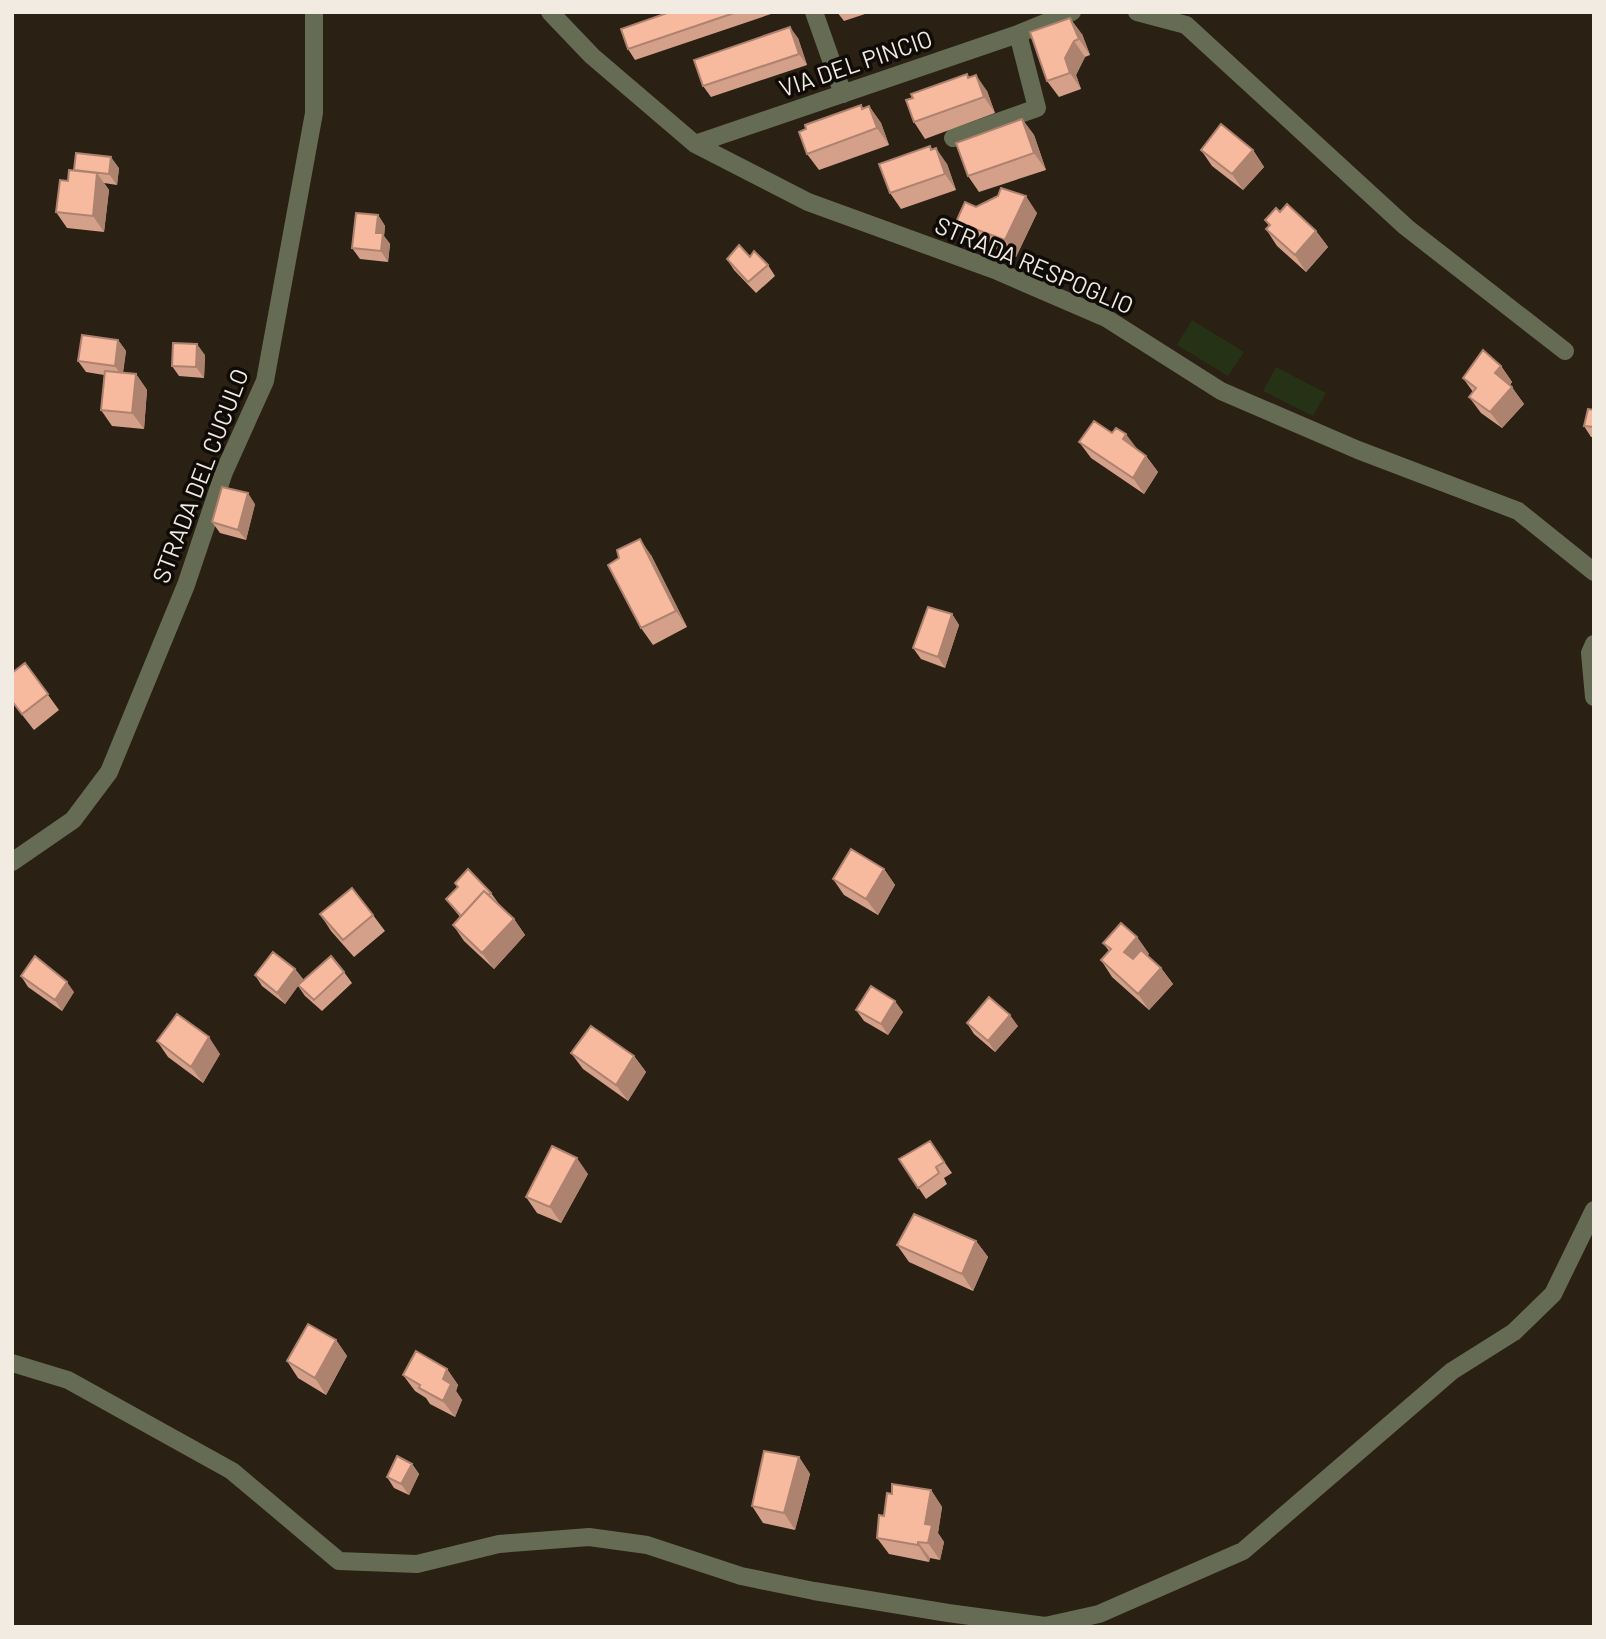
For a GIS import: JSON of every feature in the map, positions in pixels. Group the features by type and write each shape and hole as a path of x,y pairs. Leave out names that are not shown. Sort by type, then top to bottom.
{"street":[{"name":"STRADA DEL CUCULO","path":"12,862 73,820 109,772 186,585 224,472 265,381 314,113 314,12"},
{"name":"STRADA RESPOGLIO","path":"550,12 592,56 695,144 808,202 995,270 1106,318 1221,391 1357,450 1518,511 1594,572"},
{"path":"814,12 844,94"},
{"name":"VIA DEL PINCIO","path":"695,144 1018,34 1072,12"},
{"path":"1053,21 1085,12"},
{"path":"1137,12 1186,25 1406,227 1565,351"},
{"path":"953,138 1037,108 1018,34"},
{"path":"1594,644 1590,653 1594,697"},
{"path":"12,1363 68,1380 232,1471 340,1561 417,1564 499,1544 589,1537 646,1545 741,1576 814,1591 1045,1626 1099,1614 1243,1551 1452,1371 1514,1332 1553,1294 1594,1210"}],"green space":[{"path":"1192,320 1244,352 1228,376 1177,345"},
{"path":"1276,367 1326,393 1313,416 1263,391"}],"building":[{"path":"670,12 737,12 628,49 621,29"},
{"path":"1070,18 1079,39 1074,41 1065,58 1070,73 1047,81 1030,32"},
{"path":"790,27 799,54 703,86 694,60"},
{"path":"967,74 968,78 976,75 984,97 914,122 906,100 913,98 911,94"},
{"path":"861,105 862,109 869,106 877,128 807,154 799,132 806,129 805,125"},
{"path":"1022,119 1034,153 968,176 956,143"},
{"path":"1221,124 1253,150 1232,174 1201,150"},
{"path":"930,146 931,150 936,148 945,174 890,193 879,164"},
{"path":"76,153 111,157 109,174 74,170"},
{"path":"69,170 97,173 93,216 56,212 60,180 68,181"},
{"path":"1001,188 1026,196 1005,240 956,222 965,202 976,207 998,196"},
{"path":"1287,204 1316,231 1295,255 1266,229 1270,225 1265,220 1276,208 1280,212"},
{"path":"356,213 378,215 376,233 383,233 381,251 352,248"},
{"path":"739,245 750,257 754,251 768,265 748,282 727,259"},
{"path":"82,335 118,340 115,366 78,361"},
{"path":"173,343 197,344 196,367 172,366"},
{"path":"1483,350 1501,366 1495,373 1512,387 1490,412 1469,397 1476,388 1463,378"},
{"path":"105,371 136,374 132,413 101,410"},
{"path":"1588,409 1594,410 1594,427 1584,426"},
{"path":"1094,421 1112,433 1116,428 1126,434 1123,439 1146,456 1133,478 1079,442"},
{"path":"222,487 248,493 238,530 212,522"},
{"path":"640,539 676,611 641,628 608,565 619,558 617,550"},
{"path":"928,607 952,614 938,657 913,648"},
{"path":"25,663 48,694 22,714 12,701 12,673"},
{"path":"851,849 884,869 866,899 833,879"},
{"path":"468,869 491,893 489,895 484,891 461,916 446,899 458,887 455,883"},
{"path":"352,888 373,915 343,940 320,914"},
{"path":"484,891 514,919 482,953 453,925"},
{"path":"1121,923 1137,937 1124,952 1133,959 1141,950 1161,968 1138,994 1101,960 1111,949 1103,943"},
{"path":"273,952 295,969 277,993 255,975"},
{"path":"35,956 67,982 55,1000 21,976"},
{"path":"331,956 344,972 314,1000 298,985"},
{"path":"871,986 895,1001 881,1024 856,1010"},
{"path":"989,997 1010,1015 988,1041 967,1023"},
{"path":"177,1014 209,1037 191,1067 157,1041"},
{"path":"591,1026 634,1056 616,1085 571,1053"},
{"path":"930,1141 944,1162 936,1167 939,1173 918,1188 899,1159"},
{"path":"552,1146 577,1158 550,1207 526,1197"},
{"path":"914,1214 976,1241 962,1274 897,1245"},
{"path":"308,1324 336,1340 315,1378 287,1361"},
{"path":"416,1351 447,1369 443,1379 451,1384 443,1401 419,1388 420,1385 403,1375"},
{"path":"764,1451 799,1457 784,1513 752,1506"},
{"path":"397,1456 412,1464 401,1484 387,1477"},
{"path":"892,1484 931,1490 925,1524 932,1525 928,1543 918,1542 918,1545 877,1538 879,1515 884,1516 887,1493 892,1494"}]}
